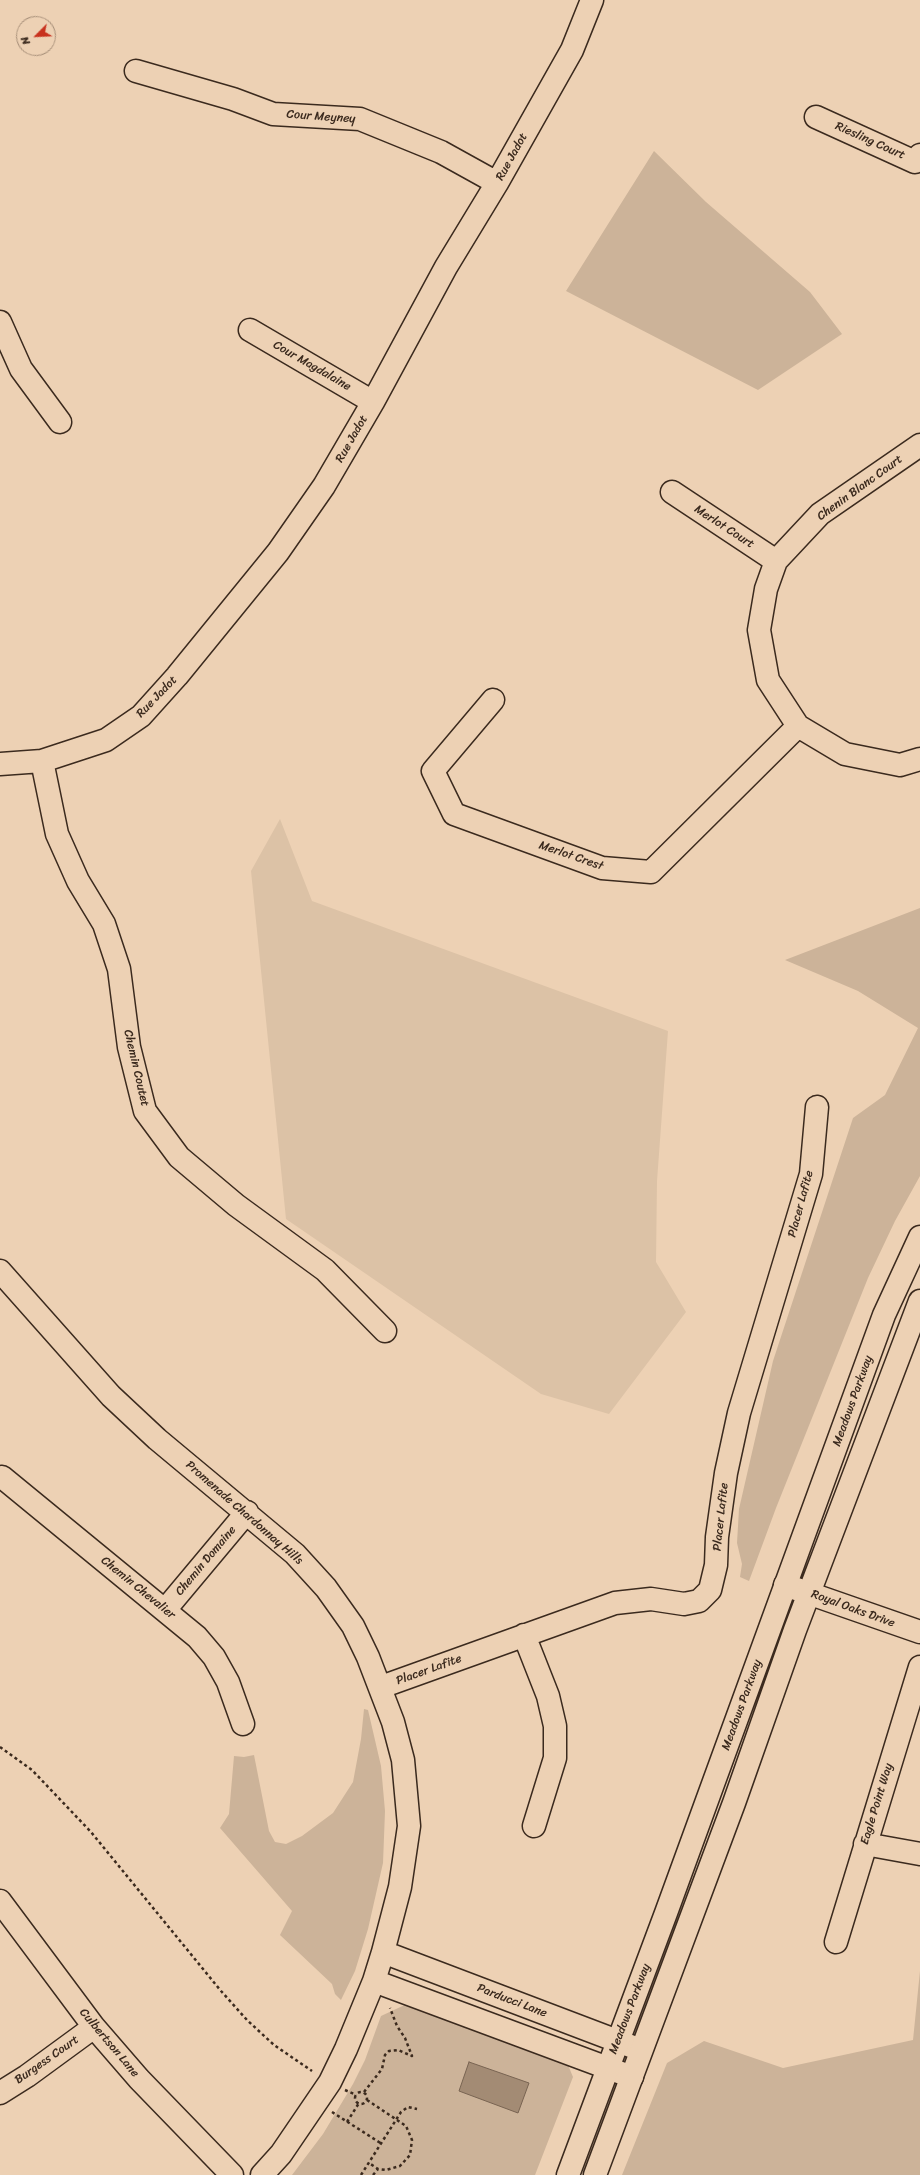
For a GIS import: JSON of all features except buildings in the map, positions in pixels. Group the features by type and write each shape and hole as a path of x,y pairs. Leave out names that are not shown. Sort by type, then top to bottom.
{"street":[{"name":"Rue Jadot","path":"0,764 42,762 106,740 146,711 177,676 278,552 324,486 373,402 446,267 497,183 572,50 592,0"},
{"name":"Cour Meyney","path":"136,71 233,99 273,114 360,119 400,134 441,152 497,183"},
{"name":"Riesling Court","path":"816,117 915,162 920,155"},
{"path":"0,322 21,369 60,422"},
{"name":"Cour Magdalaine","path":"250,330 373,402"},
{"name":"Chenin Blanc Court","path":"798,726 768,680 759,630 766,589 776,561 820,514 920,445"},
{"name":"Merlot Court","path":"672,492 776,561"},
{"name":"Merlot Crest","path":"494,700 433,771 454,814 602,868 651,872 798,726"},
{"path":"798,726 844,754 900,765 920,760"},
{"name":"Chemin Coutet","path":"42,762 58,834 78,881 104,924 119,969 129,1047 145,1110 179,1157 236,1205 325,1270 385,1331"},
{"name":"Placer Lafite","path":"381,1688 615,1603 652,1599 684,1604 699,1601 710,1590 716,1565 717,1537 726,1474 739,1413 811,1174 817,1107"},
{"name":"Meadows Parkway","path":"568,2175 884,1315 920,1237"},
{"name":"Promenade Chardonnay Hills","path":"0,1271 112,1396 157,1439 295,1554 326,1588 353,1626 381,1688 403,1760 409,1826 400,1887 384,1952 374,1981 346,2049 330,2082 281,2154 262,2175"},
{"name":"Meadows Parkway","path":"595,2175 734,1803 809,1594 920,1301"},
{"name":"Chemin Chevalier","path":"2,1477 197,1637 214,1657 228,1682 243,1724"},
{"name":"Chemin Domaine","path":"165,1610 246,1512"},
{"name":"Royal Oaks Drive","path":"785,1585 920,1632"},
{"path":"524,1635 548,1696 555,1726 555,1758 534,1826"},
{"name":"Eagle Point Way","path":"836,1942 920,1667"},
{"path":"865,1844 920,1854"},
{"name":"Culbertson Lane","path":"0,1901 94,2027 139,2079 232,2175"},
{"name":"Parducci Lane","path":"384,1952 641,2050"},
{"path":"374,1981 632,2077"},
{"name":"Burgess Court","path":"0,2093 27,2076 94,2027"}],"path":[{"path":"0,1747 32,1770 92,1832 221,1991 247,2020 274,2045 312,2071"},
{"path":"356,2095 360,2092 364,2092 382,2070 385,2055 389,2051 398,2050 412,2056 390,2008"},
{"path":"345,2090 356,2095"},
{"path":"364,2092 367,2095 367,2100"},
{"path":"356,2095 356,2100 359,2103"},
{"path":"359,2103 364,2103 367,2100"},
{"path":"367,2100 406,2126 412,2140 410,2155 400,2166 393,2169 378,2169 369,2163"},
{"path":"347,2122 359,2103"},
{"path":"361,2175 404,2109 408,2107 417,2109"},
{"path":"332,2112 382,2144"},
{"path":"374,2175 378,2169"}],"shaded area":[{"path":"654,151 706,202 810,292 842,334 758,390 566,291"},
{"path":"280,819 312,901 668,1031 657,1181 656,1262 686,1312 609,1414 541,1394 286,1219 251,871"},
{"path":"920,908 920,1176 895,1221 868,1278 776,1508 749,1581 740,1577 742,1564 737,1543 739,1509 773,1361 853,1118 885,1095 918,1028 858,991 785,960"},
{"path":"364,1709 368,1710 381,1766 385,1811 383,1863 368,1929 355,1971 341,2000 335,1994 332,1984 280,1935 292,1911 220,1828 229,1814 234,1756 244,1757 254,1755 269,1831 275,1842 286,1844 302,1836 333,1813 353,1782 361,1739"},
{"path":"920,1971 920,2175 622,2175 667,2063 704,2041 783,2068 913,2040"},
{"path":"409,2003 568,2065 573,2077 535,2175 292,2175 323,2134 353,2084 365,2060 381,2016"},
{"path":"469,2062 529,2083 518,2113 459,2091"}]}
